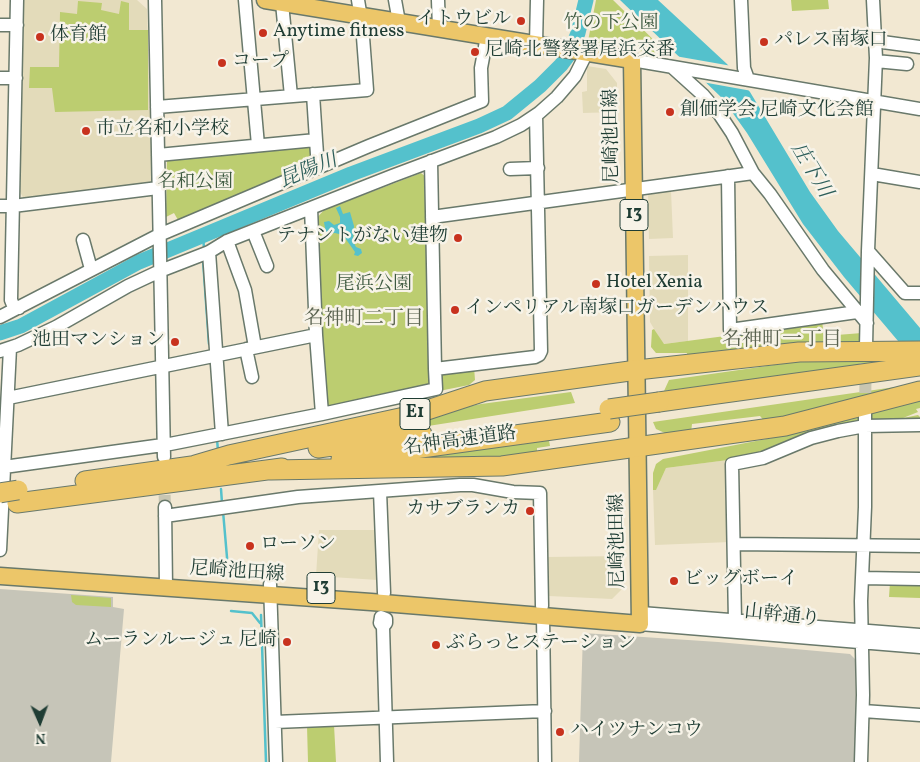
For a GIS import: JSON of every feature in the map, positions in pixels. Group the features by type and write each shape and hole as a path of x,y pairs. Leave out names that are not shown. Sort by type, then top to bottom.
{"highway":[{"name":"E1","path":"195,465 229,455 410,416 485,391 637,370 799,352 911,365 920,351"},
{"name":"名神高速道路","path":"5,498 195,465 659,408 911,365"},
{"name":"E1","path":"271,470 502,466 785,426 920,391"},
{"name":"名神高速道路","path":"5,498 271,470 609,415"}],"main road":[{"path":"265,0 282,3 359,8 399,22 632,60"},
{"name":"尼崎池田線","path":"0,566 166,582 641,619 632,60"},
{"name":"尼崎池田線","path":"0,576 166,582"},
{"name":"尼崎池田線","path":"270,590 384,593 543,611"}],"street":[{"path":"17,0 12,301 14,306 19,308"},
{"path":"155,0 163,451"},
{"path":"245,0 258,145"},
{"path":"395,0 399,22"},
{"path":"438,0 439,28"},
{"path":"536,44 537,0"},
{"path":"740,0 741,36 747,79"},
{"path":"866,347 863,316 868,254 876,61 873,0"},
{"path":"282,3 291,96"},
{"path":"157,107 367,90 359,8"},
{"path":"0,25 17,25"},
{"path":"0,317 91,269 318,168 482,101 481,68 487,36"},
{"path":"876,40 920,47"},
{"path":"0,550 5,498 4,467 8,398 5,349 56,327 160,268 206,253 228,241 496,137 521,125 536,115 556,97 575,76 584,52"},
{"path":"632,60 920,109"},
{"path":"876,61 907,64"},
{"path":"672,66 703,95 720,115 732,133 753,173 770,194 818,265 863,316"},
{"path":"0,78 16,78"},
{"path":"313,94 318,168"},
{"path":"435,369 536,357 541,350 536,115"},
{"path":"158,155 316,140"},
{"path":"4,467 163,451 219,435 436,388 431,161"},
{"path":"510,169 538,168"},
{"path":"432,217 753,173"},
{"path":"872,174 920,182"},
{"path":"728,176 730,330 863,316"},
{"path":"0,206 158,188"},
{"path":"311,208 316,335 322,414"},
{"path":"254,231 267,266"},
{"path":"83,240 91,269"},
{"path":"228,241 245,290 252,377"},
{"path":"206,253 219,435"},
{"path":"868,254 905,292 920,293"},
{"path":"8,398 316,335"},
{"path":"861,762 865,420"},
{"path":"736,621 732,464 763,458 811,438 865,420 920,425"},
{"path":"166,582 165,511 223,507 298,497 460,484 513,492 540,493 545,762"},
{"path":"380,491 384,593"},
{"path":"734,544 920,546"},
{"path":"862,578 920,579"},
{"path":"270,590 276,762"},
{"name":"山幹通り","path":"641,619 736,621 862,637 920,647"},
{"name":"山幹通り","path":"641,619 862,637 920,635"},
{"path":"383,627 387,762"},
{"path":"275,722 545,711"},
{"path":"863,711 920,715"}],"shaded area":[{"name":"市立名和小学校","path":"24,0 137,0 147,9 152,183 24,199 20,192"},
{"path":"587,66 606,69 617,83 617,112 583,113 582,92 587,91"},
{"path":"671,191 673,238 649,239 648,193"},
{"path":"688,255 688,341 663,344 650,322 649,256"},
{"path":"727,460 730,542 655,545 653,490 656,489 666,468"},
{"path":"319,530 378,530 378,580 316,576"},
{"path":"624,556 625,586 612,599 549,596 548,557"},
{"path":"0,589 113,597 113,607 124,609 111,762 0,762"},
{"path":"583,633 718,642 850,654 855,659 856,714 854,762 579,762"}],"green space":[{"name":"竹の下公園","path":"596,0 613,0 670,56 588,41"},
{"path":"791,0 828,0 829,9 792,11"},
{"path":"78,1 102,3 101,10 119,14 121,1 129,3 129,30 148,30 148,110 55,112 52,88 29,88 30,67 59,67 60,12 77,14"},
{"name":"名和公園","path":"313,144 314,164 178,220 174,213 166,217 167,159"},
{"name":"尾浜公園","path":"421,173 426,177 431,387 329,408 324,403 315,220 324,210"},
{"path":"822,321 824,336 862,333 862,346 759,347 702,354 687,358 687,353 656,353 651,347 652,330 654,329 664,344 767,330 776,335 776,327"},
{"path":"823,356 900,361 664,391 669,380 795,362"},
{"path":"474,367 475,380 469,385 439,391 442,372"},
{"path":"895,387 896,392 766,423 760,416 692,424 691,433 667,434 656,429 653,422"},
{"path":"571,392 575,403 377,434 441,412 481,404"},
{"path":"920,399 920,408 916,409 918,412 903,418 918,415 920,422 872,423 869,411"},
{"path":"862,413 856,425 751,457 666,468 656,490 653,490 653,473 656,464 663,459 787,435"},
{"path":"548,435 550,446 537,448 537,455 485,461 383,459"},
{"path":"890,582 920,582 920,598 889,597"},
{"path":"71,595 111,598 111,607 76,605 72,602"},
{"path":"334,725 336,762 308,762 307,726"}],"water":[{"path":"620,0 658,0 727,64 750,92 810,192 838,231 920,328 920,367 844,277 803,224 747,133 722,98"},
{"path":"340,206 343,214 350,212 354,226 353,241 356,247 361,249 362,253 358,256 354,255 355,252 343,235 335,233 326,234 324,222 329,221 334,225 340,223 340,217 336,208"}],"pier":[{"path":"675,56 732,66 752,91 702,82"}],"waterway":[{"name":"昆陽川","path":"0,333 21,326 139,262 351,174 479,126 507,113 540,86 570,53 578,33 586,0"},
{"path":"203,235 204,249"},
{"path":"203,260 209,344"},
{"path":"217,439 218,451"},
{"path":"221,489 222,503"},
{"path":"223,511 228,569"},
{"path":"231,611 252,613 260,623"},
{"path":"261,615 266,762"}],"tunnel":[{"path":"865,411 866,347"},
{"path":"164,477 165,507"}],"place":[{"name":"イトウビル","path":"521,21"},
{"name":"Anytime fitness","path":"263,33"},
{"name":"体育館","path":"40,37"},
{"name":"パレス南塚口","path":"764,42"},
{"name":"尼崎北警察署尾浜交番","path":"475,52"},
{"name":"コープ","path":"222,63"},
{"name":"創価学会 尼崎文化会館","path":"670,112"},
{"name":"市立名和小学校","path":"86,131"},
{"name":"テナントがない建物","path":"458,238"},
{"name":"Hotel Xenia","path":"596,284"},
{"name":"インペリアル南塚口ガーデンハウス","path":"455,310"},
{"name":"池田マンション","path":"175,342"},
{"name":"カサブランカ","path":"530,511"},
{"name":"ローソン","path":"250,546"},
{"name":"ビッグボーイ","path":"674,581"},
{"name":"ムーランルージュ 尼崎","path":"287,642"},
{"name":"ぶらっとステーション","path":"436,645"},
{"name":"ハイツナンコウ","path":"560,732"}],"district":[{"name":"名神町二丁目","path":"364,320"},
{"name":"名神町一丁目","path":"782,341"}],"water label":[{"name":"庄下川","path":"810,171"}]}
